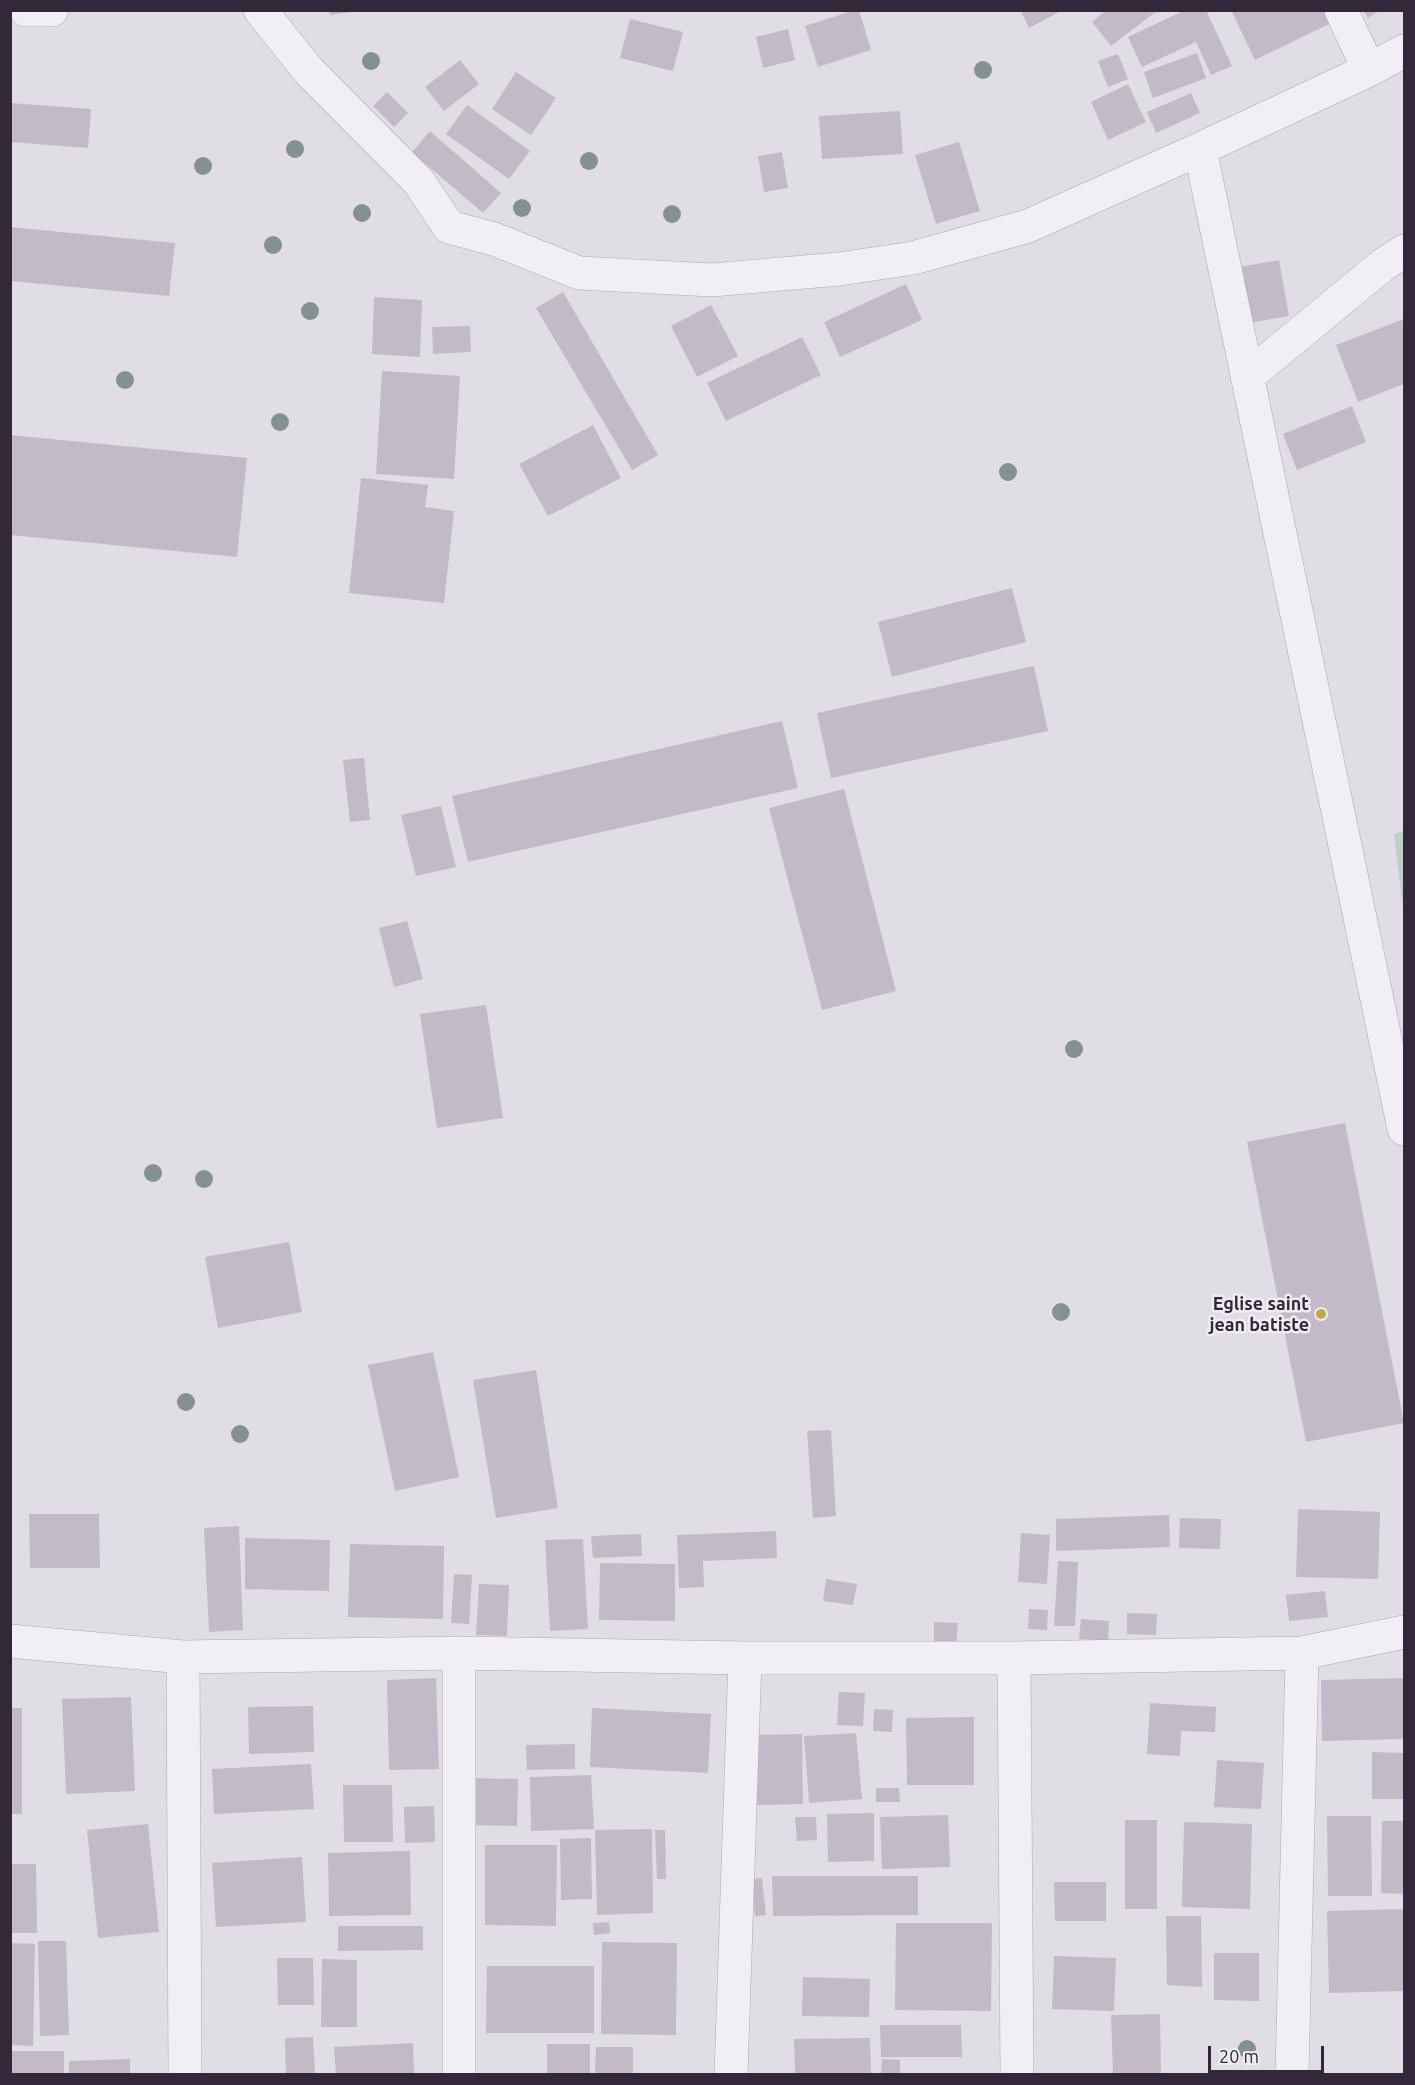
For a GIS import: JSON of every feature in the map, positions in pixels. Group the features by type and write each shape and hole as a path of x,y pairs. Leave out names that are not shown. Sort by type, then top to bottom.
{"street":[{"path":"26,10 52,10"},
{"path":"260,10 308,70 419,183 449,227 494,239 579,273 712,280 839,269 913,258 1028,226 1200,149 1369,70 1404,51"},
{"path":"1341,10 1369,70"},
{"path":"1200,149 1404,1129"},
{"path":"1247,377 1384,264 1404,251"},
{"path":"10,1641 183,1657 459,1653 745,1658 1014,1658 1302,1653 1404,1632"},
{"path":"459,1653 459,2074"},
{"path":"1292,2074 1302,1653"},
{"path":"183,1657 185,2074"},
{"path":"731,2074 745,1658"},
{"path":"1014,1658 1017,2074"}],"shaded area":[{"path":"1404,831 1404,916 1394,834"}],"building":[{"path":"329,10 352,10 352,12 330,15"},
{"path":"859,10 871,50 818,67 805,26"},
{"path":"1020,10 1063,10 1029,28"},
{"path":"1106,10 1158,10 1111,46 1092,22"},
{"path":"1185,10 1206,10 1232,66 1211,75 1196,42 1142,67 1128,37"},
{"path":"1231,10 1325,10 1331,23 1255,60"},
{"path":"1363,10 1380,10 1368,18"},
{"path":"630,19 683,32 673,71 620,58"},
{"path":"788,29 795,60 763,68 756,37"},
{"path":"1197,53 1206,78 1153,98 1144,72"},
{"path":"1118,54 1128,79 1108,87 1098,61"},
{"path":"460,60 479,84 444,111 425,87"},
{"path":"516,72 556,98 531,135 492,109"},
{"path":"1128,84 1146,122 1108,140 1091,102"},
{"path":"387,92 408,113 394,127 373,106"},
{"path":"1191,93 1200,113 1156,133 1147,112"},
{"path":"10,103 91,109 88,148 10,142"},
{"path":"467,105 530,151 509,179 446,134"},
{"path":"900,111 903,154 822,159 819,116"},
{"path":"430,131 501,193 483,213 412,152"},
{"path":"959,142 980,211 936,224 915,155"},
{"path":"782,152 788,188 764,192 758,156"},
{"path":"10,227 175,243 169,296 10,281"},
{"path":"1279,260 1289,316 1249,323 1239,267"},
{"path":"906,284 922,320 840,357 824,322"},
{"path":"563,292 658,455 632,470 536,308"},
{"path":"374,297 422,300 420,357 372,354"},
{"path":"711,305 738,356 697,377 671,326"},
{"path":"1404,319 1404,384 1358,402 1336,345"},
{"path":"470,326 471,352 433,354 432,327"},
{"path":"802,337 821,375 726,421 707,383"},
{"path":"382,371 460,376 454,479 376,474"},
{"path":"1352,406 1366,442 1297,470 1283,434"},
{"path":"593,425 621,478 548,516 519,464"},
{"path":"10,435 247,458 237,557 10,535"},
{"path":"361,478 428,485 425,507 454,511 444,603 349,593"},
{"path":"1012,588 1026,642 892,677 878,622"},
{"path":"1034,666 1048,731 831,778 817,713"},
{"path":"782,721 798,788 468,862 452,796"},
{"path":"364,758 370,820 350,822 343,760"},
{"path":"844,789 896,991 822,1010 769,808"},
{"path":"441,806 456,867 416,876 401,815"},
{"path":"407,921 423,979 394,987 379,928"},
{"path":"486,1005 503,1118 437,1128 420,1014"},
{"path":"1345,1123 1404,1423 1306,1442 1247,1142"},
{"path":"289,1242 302,1312 218,1328 205,1257"},
{"path":"433,1352 459,1477 395,1491 368,1365"},
{"path":"536,1370 558,1508 496,1518 473,1380"},
{"path":"831,1430 836,1516 813,1518 807,1431"},
{"path":"1298,1509 1380,1512 1378,1579 1296,1577"},
{"path":"29,1514 99,1514 100,1568 30,1568"},
{"path":"1169,1515 1170,1547 1056,1551 1056,1519"},
{"path":"1180,1518 1221,1519 1220,1549 1179,1548"},
{"path":"239,1526 243,1630 209,1632 204,1528"},
{"path":"776,1531 777,1558 703,1561 704,1587 679,1588 677,1535"},
{"path":"1021,1533 1050,1535 1047,1584 1018,1582"},
{"path":"641,1534 642,1556 593,1558 591,1536"},
{"path":"245,1538 330,1540 329,1591 245,1589"},
{"path":"583,1539 588,1629 550,1631 545,1540"},
{"path":"350,1544 444,1546 443,1619 348,1617"},
{"path":"1058,1561 1078,1562 1075,1626 1054,1626"},
{"path":"600,1563 675,1564 675,1621 599,1620"},
{"path":"454,1574 472,1575 469,1624 451,1623"},
{"path":"826,1579 857,1584 853,1605 823,1601"},
{"path":"479,1584 509,1585 507,1636 476,1635"},
{"path":"1325,1591 1328,1617 1289,1621 1286,1595"},
{"path":"1029,1609 1048,1610 1047,1630 1028,1629"},
{"path":"1127,1613 1157,1614 1156,1635 1127,1634"},
{"path":"1081,1619 1109,1621 1108,1641 1079,1639"},
{"path":"934,1622 958,1623 956,1645 934,1643"},
{"path":"436,1678 439,1769 389,1770 387,1680"},
{"path":"1404,1678 1404,1739 1322,1741 1321,1680"},
{"path":"839,1692 865,1693 863,1726 837,1725"},
{"path":"131,1697 135,1791 66,1794 62,1699"},
{"path":"1150,1703 1216,1707 1215,1732 1181,1731 1180,1756 1147,1754"},
{"path":"313,1706 314,1752 249,1754 248,1707"},
{"path":"10,1708 22,1708 22,1814 10,1814"},
{"path":"592,1708 711,1714 708,1773 590,1767"},
{"path":"874,1709 893,1710 892,1732 873,1731"},
{"path":"974,1717 974,1785 907,1785 906,1718"},
{"path":"856,1733 862,1799 809,1803 804,1736"},
{"path":"802,1734 803,1804 757,1805 756,1735"},
{"path":"575,1744 575,1769 527,1770 526,1745"},
{"path":"1372,1752 1404,1753 1404,1799 1372,1799"},
{"path":"1217,1760 1264,1763 1261,1809 1214,1807"},
{"path":"311,1764 314,1809 214,1814 212,1769"},
{"path":"591,1775 594,1829 531,1831 530,1777"},
{"path":"469,1778 518,1779 517,1826 469,1825"},
{"path":"343,1785 392,1785 393,1842 344,1842"},
{"path":"876,1788 899,1788 900,1802 876,1802"},
{"path":"434,1806 435,1842 405,1843 404,1807"},
{"path":"874,1813 874,1861 828,1862 827,1814"},
{"path":"948,1815 950,1867 882,1869 880,1817"},
{"path":"1327,1816 1371,1816 1372,1896 1328,1896"},
{"path":"795,1817 816,1817 817,1840 797,1841"},
{"path":"1125,1820 1157,1820 1157,1909 1125,1909"},
{"path":"1382,1821 1404,1821 1404,1894 1381,1893"},
{"path":"1184,1822 1252,1824 1250,1909 1182,1907"},
{"path":"148,1824 159,1932 98,1938 87,1830"},
{"path":"652,1829 653,1913 597,1915 595,1830"},
{"path":"655,1830 665,1830 666,1879 657,1879"},
{"path":"591,1838 592,1899 561,1900 560,1839"},
{"path":"485,1845 557,1845 556,1926 485,1925"},
{"path":"410,1851 411,1915 329,1916 328,1853"},
{"path":"302,1857 306,1922 216,1927 212,1863"},
{"path":"10,1864 36,1864 37,1933 10,1933"},
{"path":"772,1876 918,1876 918,1915 773,1916"},
{"path":"762,1878 766,1915 755,1916 752,1879"},
{"path":"1054,1882 1106,1882 1106,1921 1055,1921"},
{"path":"1404,1909 1404,1991 1329,1993 1327,1911"},
{"path":"1166,1916 1201,1916 1202,1987 1167,1985"},
{"path":"609,1922 610,1933 594,1935 593,1923"},
{"path":"896,1923 992,1923 991,2011 895,2010"},
{"path":"338,1926 423,1926 423,1950 338,1951"},
{"path":"38,1941 66,1941 69,2035 40,2036"},
{"path":"602,1942 677,1943 676,2035 601,2034"},
{"path":"10,1943 35,1944 33,2046 10,2045"},
{"path":"1214,1953 1259,1953 1259,2001 1214,2000"},
{"path":"1054,1956 1116,1958 1114,2011 1052,2009"},
{"path":"277,1958 313,1958 314,2005 278,2005"},
{"path":"322,1959 357,1960 357,2027 321,2027"},
{"path":"487,1966 594,1966 594,2033 486,2033"},
{"path":"803,1977 870,1979 869,2017 802,2016"},
{"path":"1160,2014 1161,2074 1113,2074 1111,2015"},
{"path":"880,2025 961,2025 962,2057 881,2057"},
{"path":"313,2037 315,2074 286,2074 285,2038"},
{"path":"870,2038 871,2074 795,2074 794,2039"},
{"path":"413,2043 414,2074 336,2074 334,2047"},
{"path":"547,2044 590,2044 590,2074 547,2074"},
{"path":"596,2047 633,2047 633,2074 595,2074"},
{"path":"10,2051 64,2051 64,2074 10,2073"},
{"path":"130,2059 130,2074 69,2074 69,2061"},
{"path":"882,2059 900,2060 900,2074 881,2074"}],"place":[{"name":"Eglise saint jean batiste","path":"1321,1314"}]}
